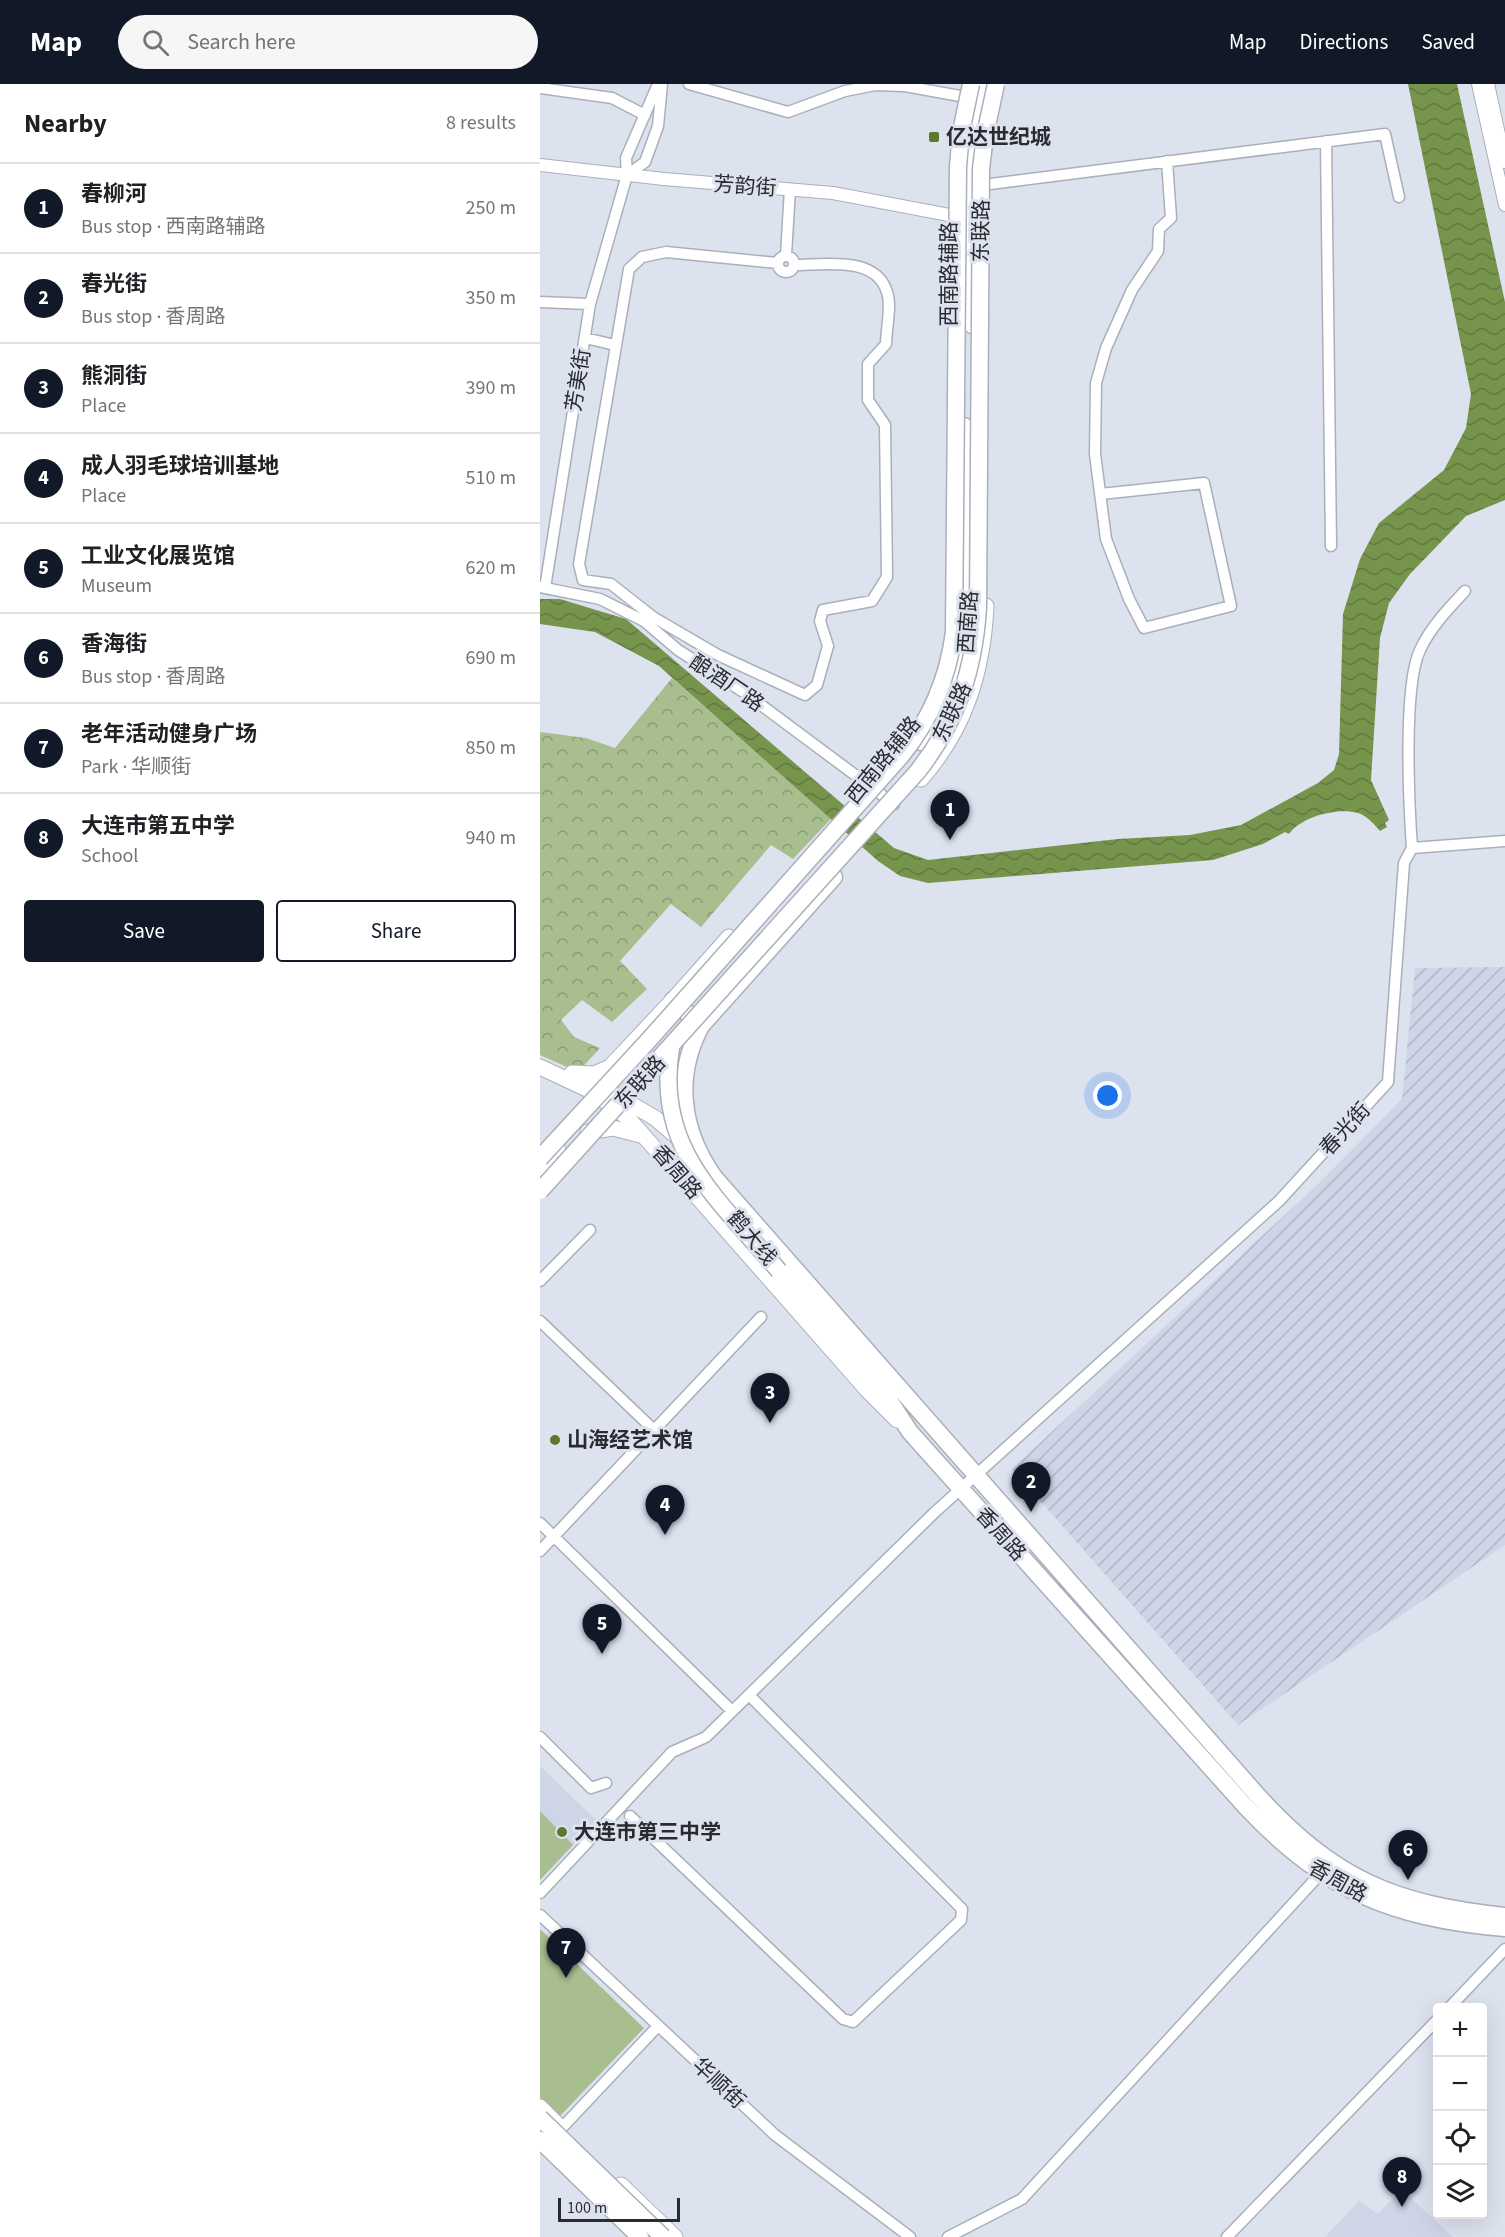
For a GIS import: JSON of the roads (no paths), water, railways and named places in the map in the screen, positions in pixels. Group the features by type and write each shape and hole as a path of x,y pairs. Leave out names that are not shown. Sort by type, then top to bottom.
{"highway":[{"name":"西南路","path":"753,934 837,827 873,788 920,744 949,691 962,633 962,215 976,186 976,134 987,84"},
{"name":"东联路","path":"540,1191 918,771 944,735 963,696 974,653 978,617 981,170 985,135 996,84"},
{"name":"西南路","path":"970,89 969,133 976,186"},
{"name":"东联路","path":"540,1158 647,1042 901,756 924,724 942,688 954,632 958,167 961,132 970,89"},
{"name":"西南路","path":"701,1026 897,806 913,766 948,712 963,673 968,643 971,596 962,215"},
{"path":"947,517 963,553"},
{"name":"鹤大线","path":"753,934 681,1019 672,1044 667,1088 675,1132 688,1161 878,1383 910,1432"},
{"path":"673,1000 701,1026 686,1064 685,1109 693,1141 714,1177"},
{"name":"香周路","path":"714,1177 1251,1788 1304,1844 1341,1869 1394,1894 1452,1909 1505,1916"},
{"name":"香周路","path":"910,1432 1245,1807 1295,1856 1360,1895 1389,1907 1448,1921 1505,1928"},
{"path":"540,2118 663,2237"},
{"path":"540,2140 640,2237"}],"main road":[{"name":"西南路辅路","path":"897,806 951,739 971,699 982,655 986,608 976,186 992,136 1003,84"},
{"name":"西南路辅路","path":"873,788 926,703 940,667 946,632 947,517 962,215 951,153 970,89"},
{"name":"西南路辅路","path":"611,1098 656,1050 673,1000 837,827"},
{"path":"580,1132 581,1103 569,1076 594,1074 610,1067 673,1000"},
{"name":"西南路","path":"656,1050 701,1026"},
{"name":"香周路","path":"540,1059 671,1130 714,1177"},
{"name":"香周路","path":"540,1067 569,1076"},
{"path":"540,1181 611,1098"},
{"name":"香周路","path":"611,1098 868,1392 910,1432"},
{"path":"540,1169 580,1132 613,1128 646,1137"},
{"path":"540,2107 675,2237"},
{"path":"540,2150 630,2237"}],"street":[{"name":"芳美街","path":"542,587 590,304 627,175 626,158 660,84"},
{"path":"627,175 645,162 658,126 660,84"},
{"path":"689,84 788,112 845,91 875,85 970,89"},
{"path":"1478,84 1496,121 1505,205"},
{"path":"1488,84 1505,162"},
{"path":"540,88 612,98 645,115"},
{"path":"976,186 1385,134 1399,197"},
{"path":"1326,141 1331,546"},
{"path":"1101,494 1204,483 1230,606 1144,628 1129,598 1106,539 1095,454 1096,383 1106,348 1132,290 1158,251 1159,229 1171,218 1167,161"},
{"name":"芳韵街","path":"540,165 833,193 962,215"},
{"path":"786,255 790,189"},
{"path":"786,255 791,257 794,264 792,270 784,272 777,263 666,252 642,257 629,269 579,564 583,580 611,584 653,617 718,655 805,694 817,685 828,645 820,621 823,610 872,601 887,577 885,425 868,400 868,363 886,344 888,293 881,280 857,264 794,264"},
{"path":"777,263 781,257 786,255"},
{"path":"540,302 590,304"},
{"path":"585,338 615,345"},
{"name":"酿酒厂路","path":"542,587 600,599 644,621 678,650 745,693 897,806"},
{"path":"1465,591 1443,615 1419,651 1411,690 1412,848 1505,841"},
{"name":"春光街","path":"540,1893 672,1752 706,1737 961,1489 1279,1201 1388,1082 1404,863 1412,848"},
{"path":"540,1281 590,1230"},
{"path":"540,1551 761,1317"},
{"path":"540,1321 654,1430"},
{"path":"540,1523 732,1711"},
{"path":"630,1816 843,2019 853,2022 961,1920 962,1909 749,1695"},
{"path":"540,1737 591,1788 606,1783"},
{"path":"948,2237 1022,2199 1320,1873"},
{"name":"华顺街","path":"540,1915 775,2135 910,2237"},
{"path":"1453,2003 1505,1950"},
{"path":"1227,2237 1433,2023"},
{"path":"540,2150 658,2026"}],"water":[{"path":"1408,84 1457,84 1505,302 1505,500 1466,516 1410,574 1389,603 1380,638 1371,780 1389,820 1385,823 1387,827 1380,831 1367,818 1358,813 1340,811 1311,818 1289,834 1285,832 1263,844 1213,860 928,883 900,876 878,861 659,666 595,632 540,624 540,599 560,599 626,619 894,848 928,860 1118,839 1190,835 1241,825 1318,783 1334,770 1339,754 1343,614 1360,559 1379,523 1444,470 1466,428 1471,394"}],"place":[{"name":"亿达世纪城","path":"934,137"},
{"name":"春柳河","path":"950,840"},
{"name":"熊洞街","path":"770,1423"},
{"name":"山海经艺术馆","path":"555,1440"},
{"name":"春光街","path":"1031,1512"},
{"name":"成人羽毛球培训基地","path":"665,1535"},
{"name":"工业文化展览馆","path":"602,1654"},
{"name":"大连市第三中学","path":"562,1832"},
{"name":"香海街","path":"1408,1880"},
{"name":"老年活动健身广场","path":"566,1978"},
{"name":"大连市第五中学","path":"1402,2207"}]}
